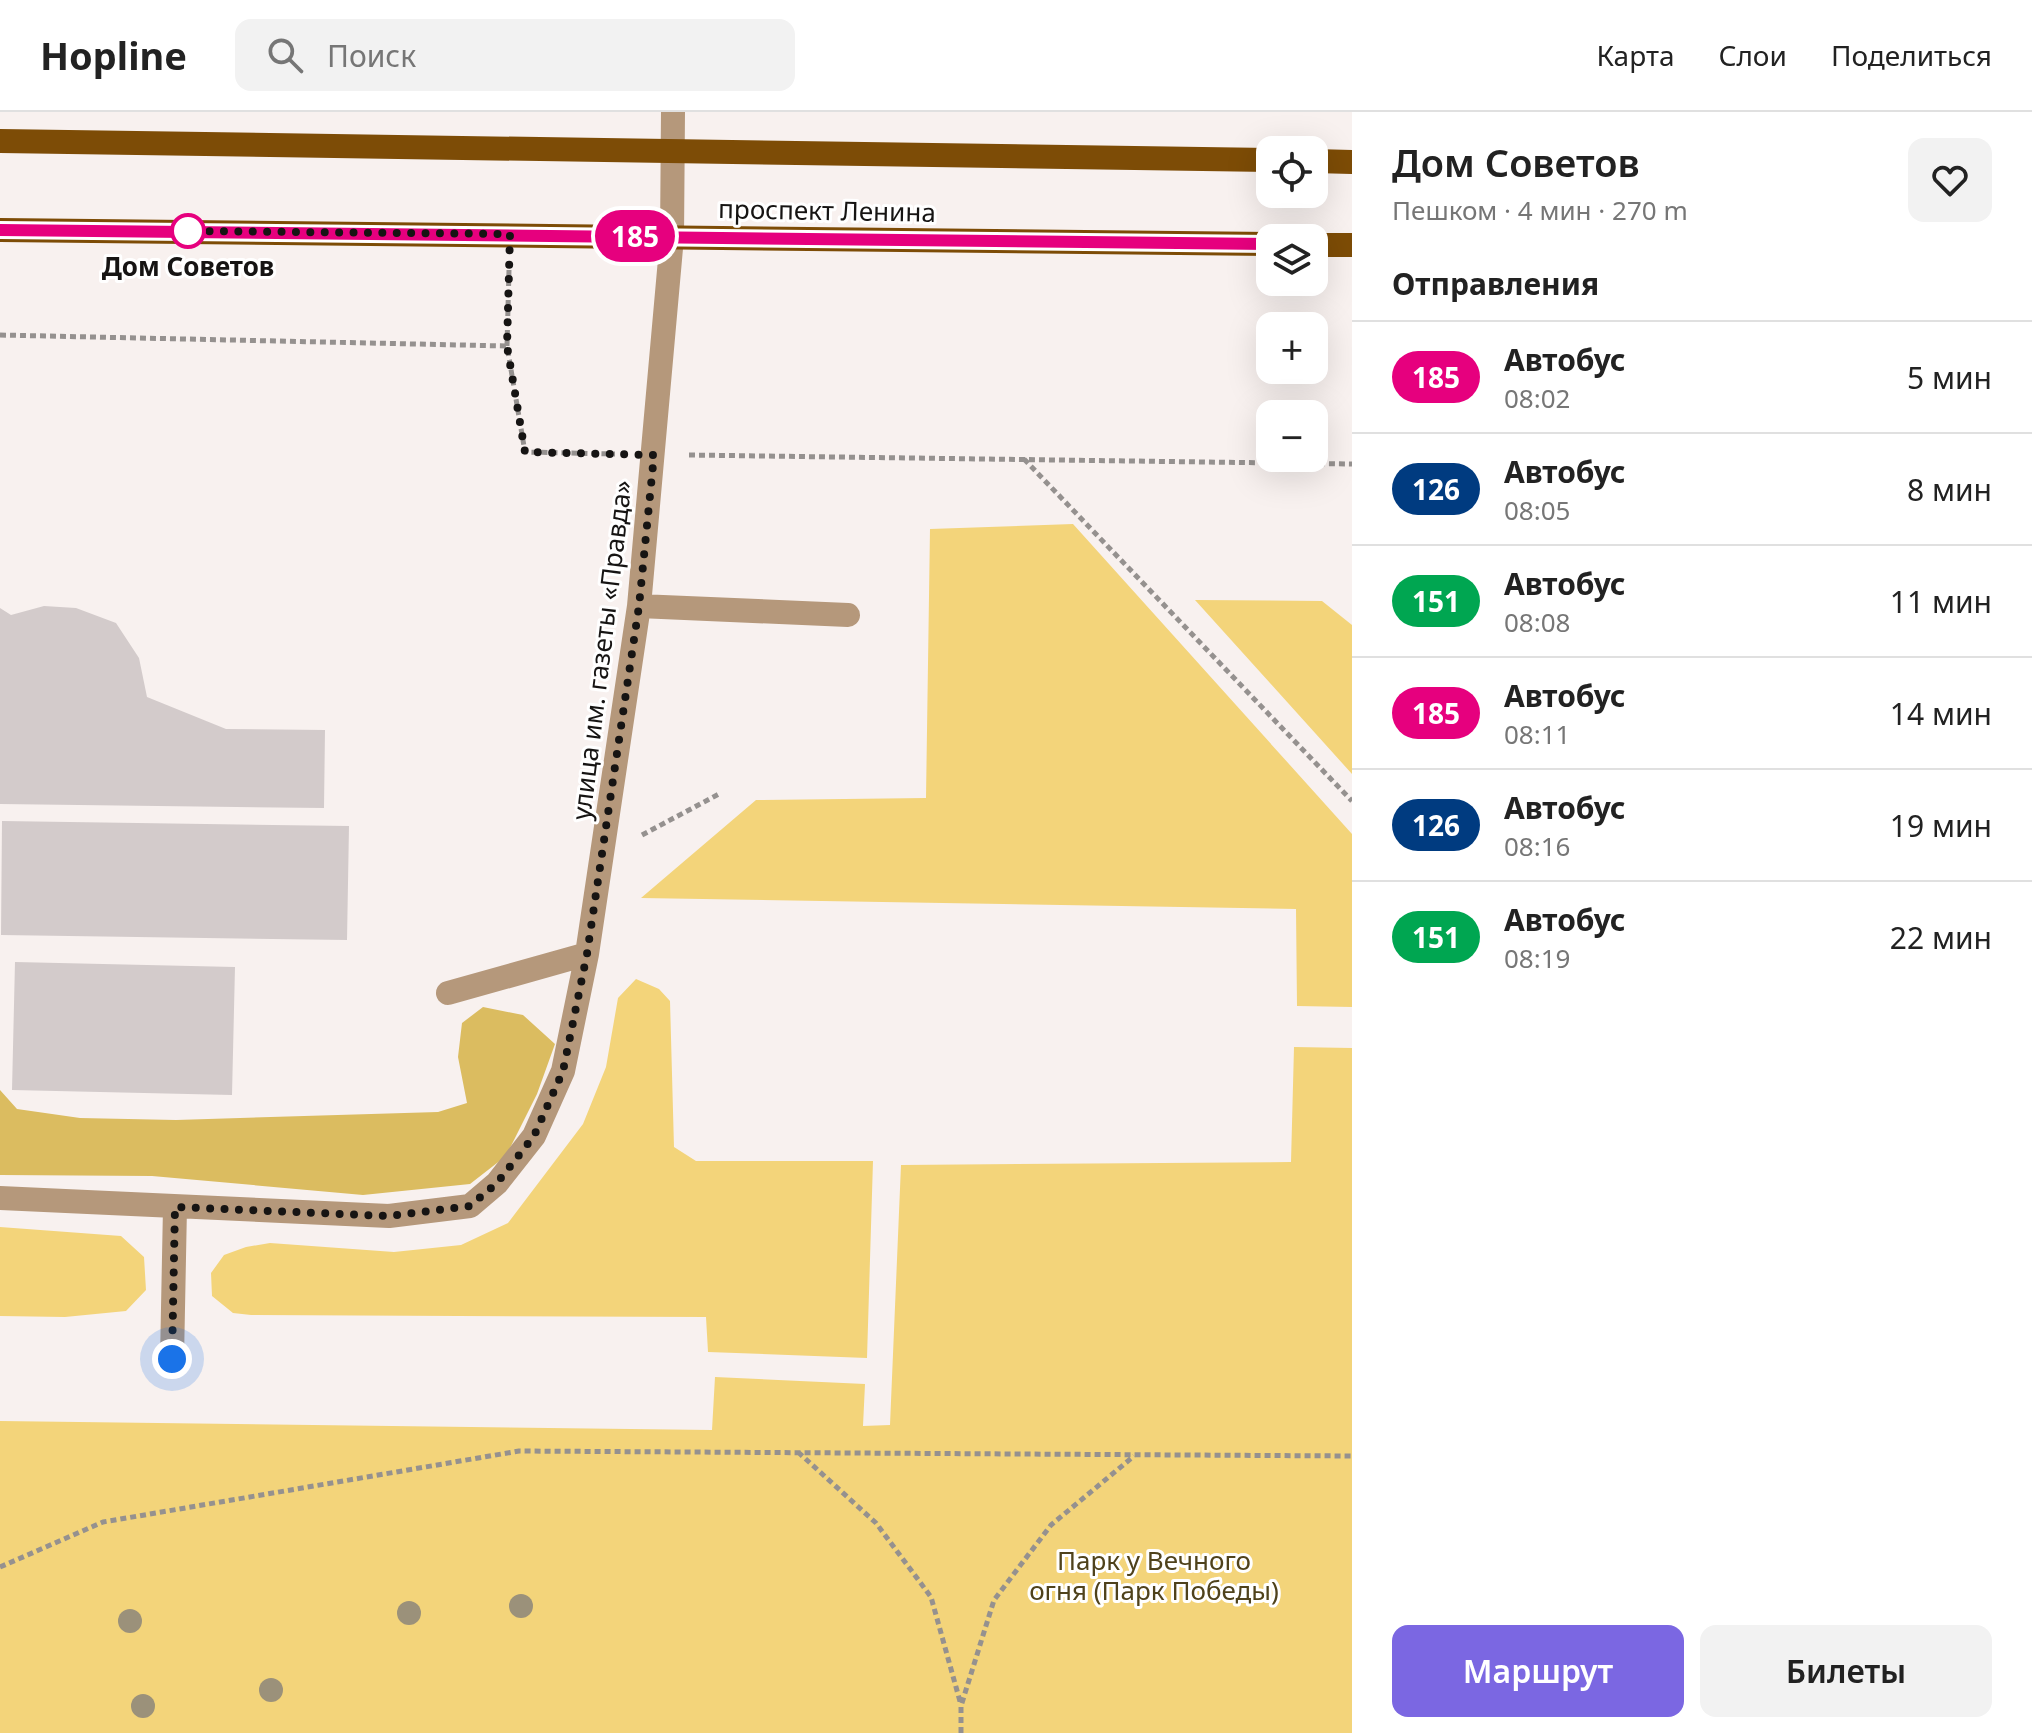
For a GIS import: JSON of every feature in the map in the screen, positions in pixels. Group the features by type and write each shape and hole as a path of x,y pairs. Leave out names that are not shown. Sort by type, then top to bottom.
{"main road":[{"path":"0,141 1256,160"},
{"path":"1328,161 1352,162"},
{"name":"проспект Ленина","path":"0,230 1256,244"},
{"path":"1328,245 1352,245"}],"street":[{"name":"улица им. газеты «Правда»","path":"0,1198 389,1216 470,1206 497,1183 534,1136 563,1071 587,954 639,606 672,237 673,112"},
{"path":"639,606 848,615"},
{"path":"448,993 587,954"},
{"path":"172,1359 175,1207"}],"path":[{"path":"510,234 507,346 525,452 1352,464"},
{"path":"0,335 507,346"},
{"path":"1024,459 1352,801"},
{"path":"604,854 719,794"},
{"path":"0,1567 103,1522 519,1451 1352,1456"},
{"path":"798,1452 876,1523 931,1597 961,1706 961,1733"},
{"path":"961,1706 994,1600 1051,1525 1135,1455"}],"green space":[{"path":"1073,524 1352,834 1352,1007 1297,1006 1296,909 641,898 756,800 926,798 930,529"},
{"path":"1195,600 1322,601 1352,625 1352,774"},
{"path":"636,979 659,989 670,1001 674,1147 696,1161 873,1161 867,1358 708,1352 706,1317 251,1315 233,1313 212,1296 211,1273 224,1255 246,1247 270,1243 394,1252 461,1245 508,1223 583,1124 606,1067 618,998"},
{"name":"Парк у Вечного огня (Парк Победы)","path":"1294,1047 1352,1048 1352,1733 0,1733 0,1421 712,1430 715,1377 865,1384 863,1426 890,1425 901,1165 1291,1162"},
{"path":"0,1227 121,1236 144,1257 146,1290 126,1311 65,1317 0,1316"}],"shaded area":[{"path":"483,1007 523,1015 555,1044 537,1094 506,1156 470,1184 363,1195 152,1176 0,1175 0,1090 17,1109 80,1118 176,1120 438,1112 467,1103 458,1057 462,1023"}],"building":[{"path":"44,606 76,608 116,623 139,658 147,697 226,729 325,730 324,808 0,804 0,608 11,615"},
{"path":"2,821 349,826 347,940 1,935"},
{"path":"15,962 235,967 232,1095 12,1090"}],"bus line":[{"name":"185","path":"0,230 1256,244"}],"place":[{"name":"Дом Советов","path":"188,231"}],"route":[{"path":"172,1359 175,1207 389,1216 470,1206 497,1183 534,1136 563,1071 587,954 639,606 654,455 525,452 507,346 510,234 188,231"}]}
